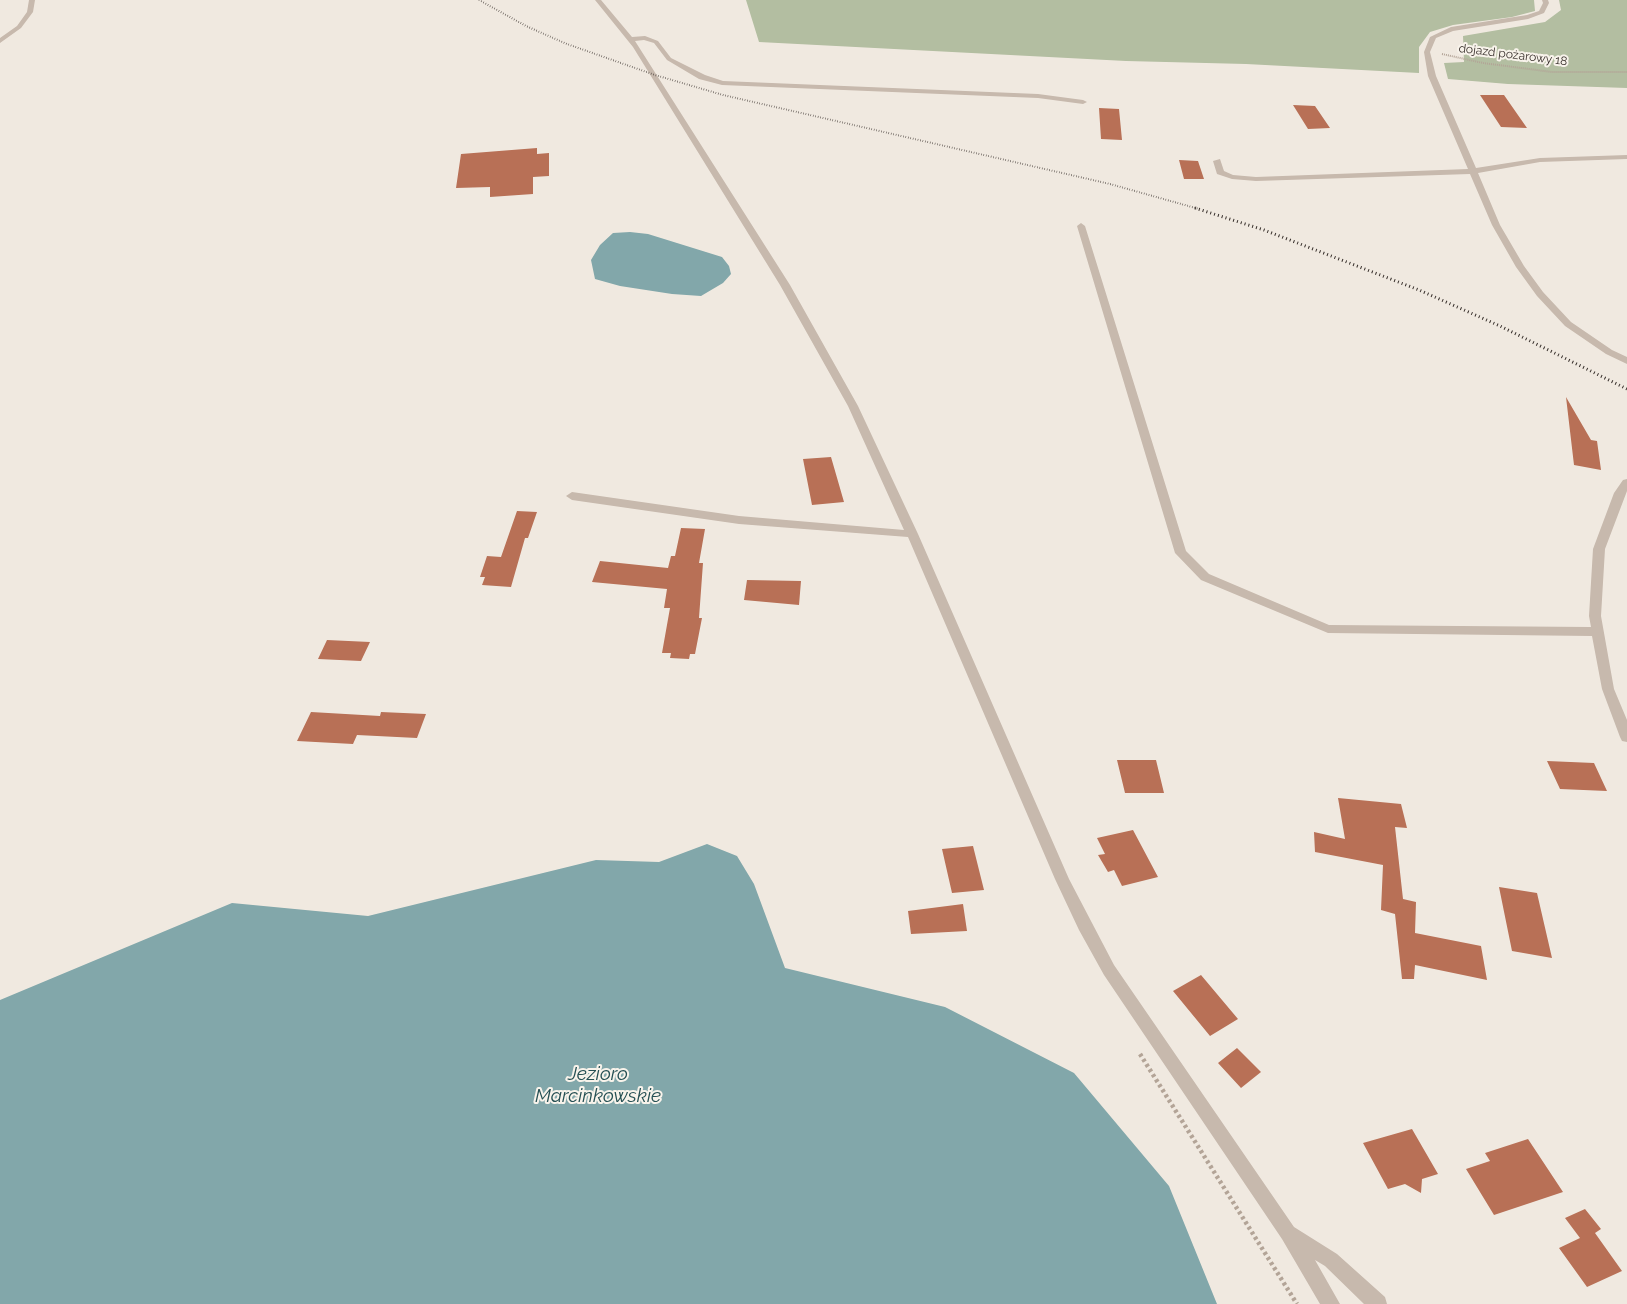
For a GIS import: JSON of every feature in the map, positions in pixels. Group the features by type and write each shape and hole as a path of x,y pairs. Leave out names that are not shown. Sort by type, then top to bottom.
{"street":[{"path":"0,41 19,27 30,12 32,0"},
{"path":"598,0 630,39 722,182 817,340 853,406 912,534 1062,879 1084,925 1109,970 1288,1233 1331,1304"},
{"path":"1545,0 1542,12 1528,17 1451,29 1433,37 1427,52 1432,76 1496,225 1520,267 1540,294 1568,324 1608,352 1627,361"},
{"path":"630,39 645,38 656,42 669,59 702,76 722,83 1038,96 1083,102"},
{"path":"1217,161 1220,172 1226,175 1256,179 1473,171 1540,160 1627,157"},
{"path":"1081,226 1181,553 1205,577 1328,630 1598,632"},
{"path":"1627,482 1620,493 1599,549 1595,616 1608,689 1627,737"},
{"path":"572,496 739,520 912,534"},
{"path":"1288,1233 1331,1260 1378,1304"}],"path":[{"name":"dojazd pożarowy 18","path":"1427,52 1483,63 1552,72 1627,72"}],"green space":[{"path":"746,0 1534,0 1535,11 1512,17 1453,25 1430,32 1419,47 1419,73 1246,64 1126,61 759,42"},
{"path":"1559,0 1627,0 1627,88 1508,84 1448,79 1444,63 1464,62 1463,36 1545,22 1561,10"}],"water":[{"path":"613,233 648,234 722,257 729,266 731,274 723,283 701,296 672,294 620,286 595,279 591,260 600,245"},
{"name":"Jezioro Marcinkowskie","path":"707,844 737,856 754,884 785,968 945,1007 1074,1073 1169,1186 1217,1304 0,1304 0,1000 232,903 368,916 596,860 659,862"}],"building":[{"path":"1480,95 1504,95 1527,128 1501,127"},
{"path":"1293,105 1315,106 1330,128 1308,129"},
{"path":"1099,108 1119,109 1122,140 1101,139"},
{"path":"537,148 537,154 549,153 549,176 533,177 533,194 490,197 490,187 456,188 461,154"},
{"path":"1179,160 1198,161 1204,179 1184,179"},
{"path":"1566,397 1591,440 1597,441 1601,470 1574,465"},
{"path":"831,457 844,502 812,505 803,459"},
{"path":"517,511 537,512 528,538 525,538 511,587 482,585 485,577 480,577 487,556 501,557"},
{"path":"681,528 705,529 699,563 703,563 699,618 702,618 695,654 690,654 689,659 670,658 671,653 662,653 670,608 664,608 667,589 592,582 600,561 668,568 671,556 675,556"},
{"path":"747,580 801,581 799,605 744,600"},
{"path":"327,640 370,642 361,661 318,659"},
{"path":"311,712 380,716 381,712 426,714 417,738 357,735 353,744 297,741"},
{"path":"1117,760 1156,760 1164,793 1125,793"},
{"path":"1547,761 1594,763 1607,791 1560,789"},
{"path":"1338,798 1401,804 1407,828 1395,827 1403,899 1416,902 1415,933 1481,946 1487,980 1415,965 1414,979 1402,979 1395,914 1381,910 1383,865 1315,852 1314,832 1345,839"},
{"path":"1133,830 1158,877 1122,886 1114,870 1108,872 1098,855 1105,854 1097,838"},
{"path":"973,846 984,890 952,893 942,849"},
{"path":"1499,887 1537,893 1552,958 1512,951"},
{"path":"963,904 967,931 911,934 908,911"},
{"path":"1201,975 1238,1019 1210,1036 1173,991"},
{"path":"1237,1048 1261,1072 1241,1088 1218,1063"},
{"path":"1412,1129 1438,1174 1422,1179 1421,1193 1405,1184 1388,1189 1363,1143"},
{"path":"1528,1139 1563,1192 1494,1215 1466,1169 1490,1161 1485,1153"},
{"path":"1585,1209 1601,1229 1595,1233 1622,1271 1587,1287 1559,1248 1580,1238 1565,1218"}],"railway":[{"path":"479,0 526,26 567,44 655,75 723,95 1110,184 1199,209"},
{"path":"1195,208 1264,230 1419,290 1500,326 1627,389"}]}
